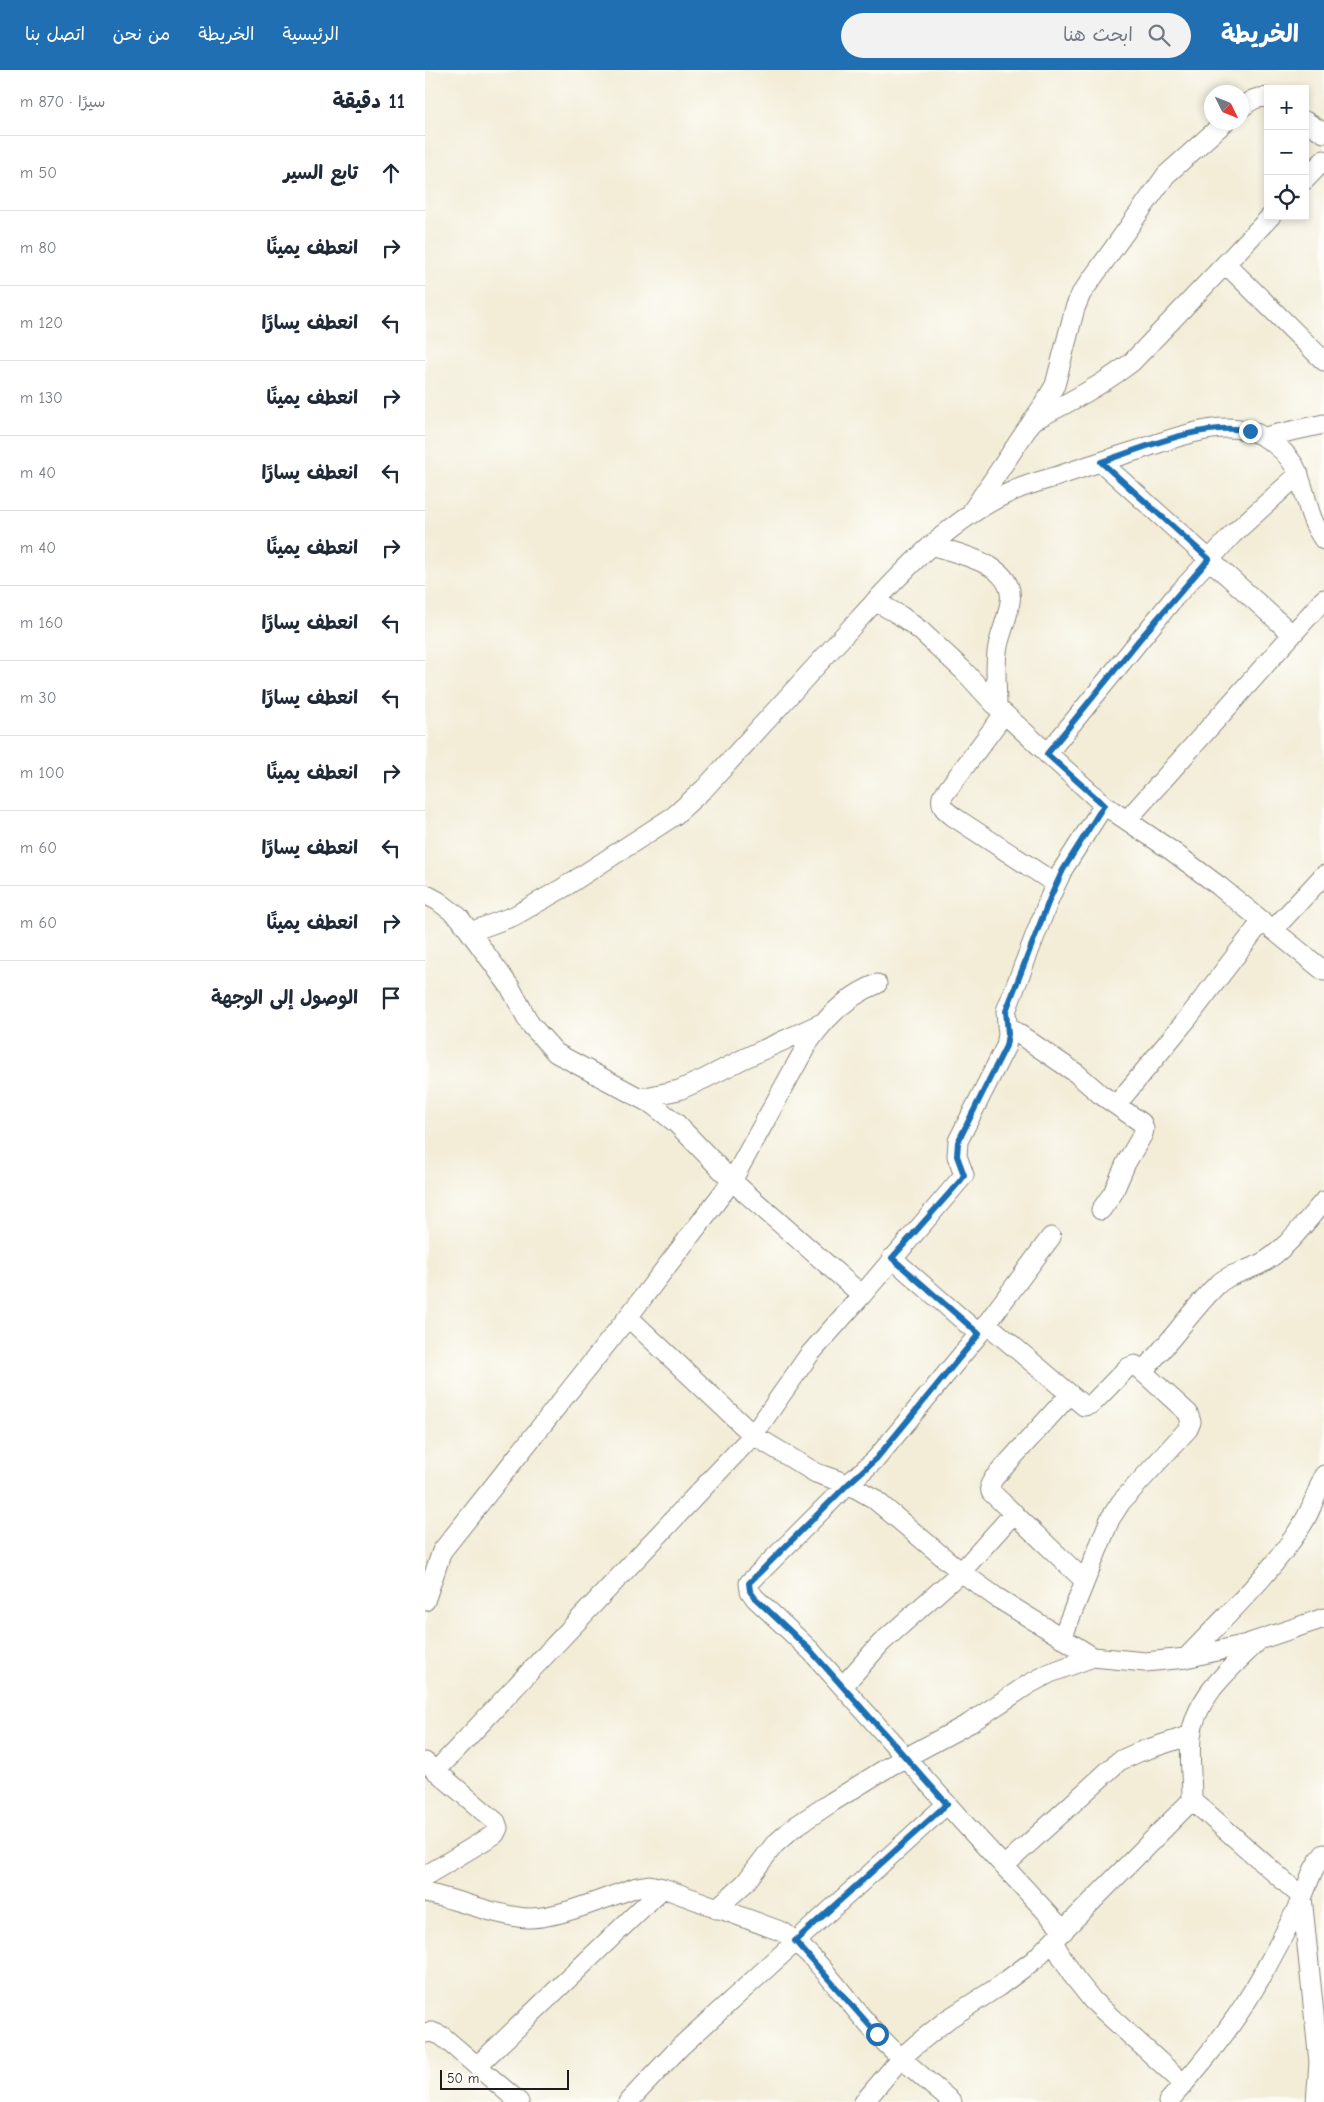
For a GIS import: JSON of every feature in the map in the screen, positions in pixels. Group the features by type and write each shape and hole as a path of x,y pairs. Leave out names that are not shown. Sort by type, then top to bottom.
{"street":[{"path":"1249,102 1260,96 1264,97"},
{"path":"1309,124 1324,133"},
{"path":"969,515 1034,420 1055,385 1075,308 1081,294 1166,174 1216,130"},
{"path":"1309,176 1324,160"},
{"path":"1034,420 1087,393 1132,362 1267,220"},
{"path":"1227,264 1324,361"},
{"path":"1264,437 1324,424"},
{"path":"470,932 515,916 563,888 673,816 705,788 875,601 931,545 969,515 1012,491 1176,438 1217,429 1238,428 1264,437 1283,451 1296,466 1312,520 1324,540"},
{"path":"1101,462 1293,634"},
{"path":"1047,754 1156,619 1209,559 1254,514 1299,474"},
{"path":"931,545 986,563 1006,580 1010,602 996,662 1001,711 942,797 941,803 944,809 954,817 1056,884"},
{"path":"1127,820 1324,599"},
{"path":"875,601 921,631 965,671 1001,711 1104,805 1172,850 1324,971"},
{"path":"425,1876 495,1834 498,1828 497,1822 430,1767 753,1435 809,1355 961,1180 964,1175 957,1156 958,1142 1006,1046 1008,1040 1006,1011 1056,884 1104,805"},
{"path":"1117,1104 1267,925 1324,875"},
{"path":"425,894 459,917 510,987 530,1024 556,1053 641,1098 676,1122 732,1181 862,1294"},
{"path":"425,1601 442,1551 628,1317 732,1181 808,1043 823,1022 861,990 877,984"},
{"path":"641,1098 679,1090 696,1083 823,1022"},
{"path":"1007,1026 1076,1073 1100,1094 1136,1116 1142,1123 1144,1129 1123,1168 1113,1193 1101,1210"},
{"path":"1142,1371 1156,1358 1215,1287 1232,1275 1261,1264 1271,1258 1292,1238 1324,1201"},
{"path":"1051,1237 983,1329 876,1459 848,1484 749,1583 750,1591 811,1651 1004,1866 1059,1937 1073,1977 1093,2001 1184,2084"},
{"path":"892,1258 1084,1406 1088,1406 1131,1365 1135,1365 1188,1413 1191,1422 1188,1429 1121,1502 1110,1518 1062,1638"},
{"path":"628,1317 753,1435 817,1473 848,1484 873,1498 961,1572 996,1597 1093,1657"},
{"path":"1070,1394 994,1478 990,1485 991,1492 1085,1581"},
{"path":"1186,1658 1237,1604 1293,1537 1306,1517 1324,1475"},
{"path":"843,1686 881,1643 961,1572 1014,1513"},
{"path":"716,1909 745,1883 774,1845 793,1828 905,1757 970,1723 1029,1684 1050,1673 1093,1657 1145,1662 1186,1658 1261,1639 1323,1618"},
{"path":"864,2102 901,2058 948,2019 1027,1966 1059,1937 1192,1800 1191,1736 1198,1712 1210,1692 1261,1639"},
{"path":"1004,1866 1119,1761 1139,1752 1191,1736"},
{"path":"1192,1800 1302,1897 1321,2059 1312,2098"},
{"path":"628,2102 680,2047 947,1804"},
{"path":"1168,2102 1229,2028 1254,1989 1302,1897 1309,1877 1324,1854"},
{"path":"425,1893 456,1899 510,1916 529,1918 548,1916 637,1887 649,1885 663,1888 783,1932 795,1941 877,2034 901,2058 952,2102"},
{"path":"477,2066 663,1888"},
{"path":"425,2033 432,2032 442,2036 519,2102"}],"route":[{"path":"877,2034 795,1941 947,1804 811,1651 755,1598 750,1591 749,1583 848,1484 876,1459 979,1334 892,1258 964,1175 956,1149 1006,1046 1008,1040 1006,1011 1050,898 1063,870 1104,805 1047,754 1139,640 1209,559 1101,462 1176,438 1217,429 1238,428 1250,431"}]}
